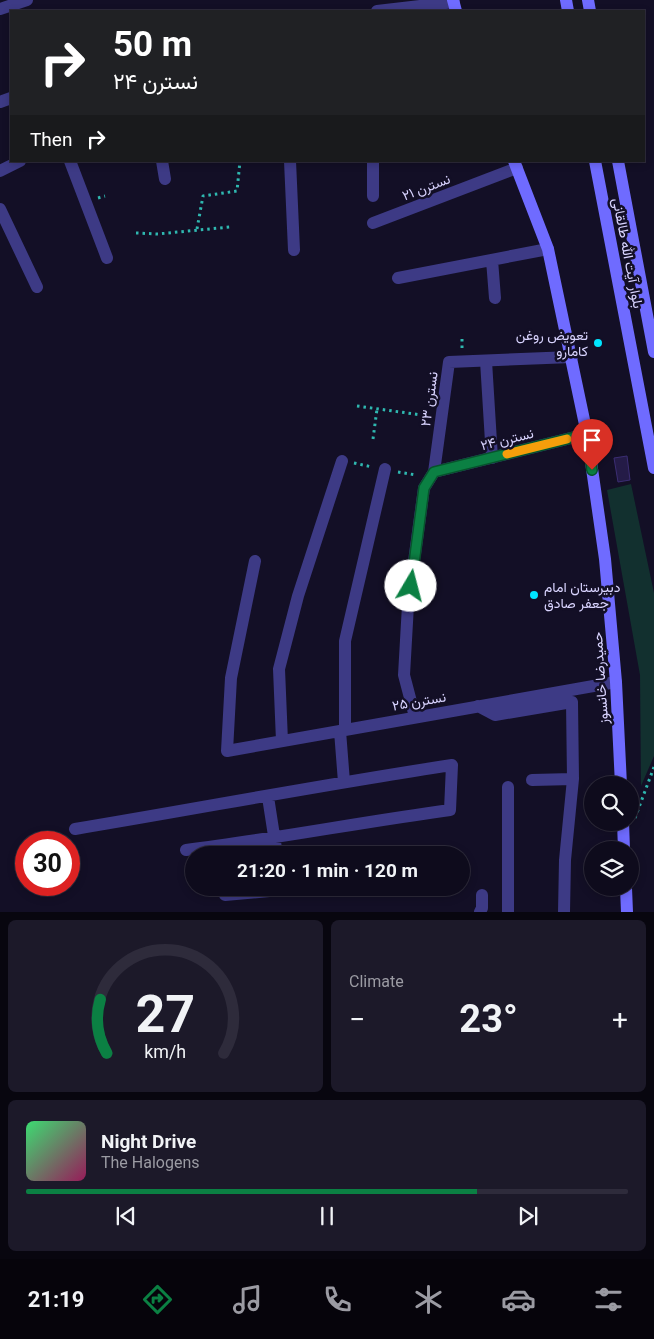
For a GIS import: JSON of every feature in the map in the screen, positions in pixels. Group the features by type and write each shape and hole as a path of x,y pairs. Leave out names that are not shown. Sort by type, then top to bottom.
{"street":[{"path":"0,9 24,4"},
{"path":"389,10 454,4"},
{"path":"0,170 18,162"},
{"path":"70,162 107,258"},
{"path":"162,162 165,179"},
{"path":"290,162 294,250"},
{"path":"373,162 373,196"},
{"name":"بلوار آیت الله طالقانی","path":"595,162 654,468"},
{"name":"بلوار آیت الله طالقانی","path":"618,162 654,352"},
{"name":"نسترن ۲۱","path":"373,223 516,165"},
{"name":"حمیدرضا خانسوز","path":"516,165 548,249 587,434 605,559 616,682 621,776"},
{"path":"0,209 37,287"},
{"path":"398,278 548,249"},
{"path":"492,260 495,298"},
{"name":"نسترن ۲۳","path":"415,718 404,675 408,605 424,488 434,472 449,362 572,357"},
{"path":"486,361 492,458"},
{"name":"نسترن ۲۴","path":"434,472 587,434"},
{"path":"282,741 279,669 298,596 342,461"},
{"path":"344,782 345,641 384,469"},
{"name":"نسترن ۲۵","path":"255,561 231,678 227,751 616,682"},
{"path":"478,706 495,715 572,702 573,778 564,912"},
{"path":"75,829 452,765 450,810 357,823 275,839 218,846"},
{"path":"532,780 573,778"},
{"path":"508,787 508,912"},
{"path":"268,797 276,846"},
{"path":"480,912 482,908 482,895"},
{"path":"626,896 627,912"}],"path":[{"path":"197,229 202,196 237,191 240,162"},
{"path":"136,233 158,234 230,227"},
{"path":"357,406 442,417"},
{"path":"373,439 377,409"},
{"path":"644,797 654,767"}],"green space":[{"path":"631,484 654,593 654,756 641,786 640,675 607,490"}],"building":[{"path":"627,456 630,480 618,482 614,458"}],"slow traffic":[{"path":"507,454 567,439"}],"place":[{"name":"تعویض روغن کامارو","path":"598,343"},
{"name":"دبیرستان امام جعفر صادق","path":"534,595"}],"route":[{"path":"411,586 424,488 434,472 587,434 592,470"}]}
